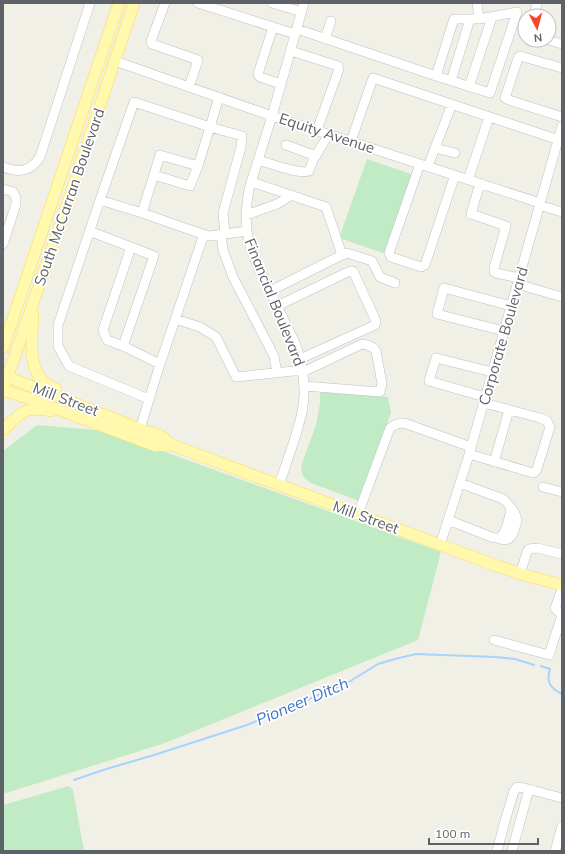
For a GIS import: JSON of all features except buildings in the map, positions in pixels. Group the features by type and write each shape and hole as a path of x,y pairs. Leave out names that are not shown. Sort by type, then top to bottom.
{"main road":[{"name":"South McCarran Boulevard","path":"3,348 119,3"},
{"name":"South McCarran Boulevard","path":"3,390 6,376 33,302 134,3"},
{"path":"114,61 112,57 115,50 115,16"},
{"path":"33,302 32,358 37,375 50,387 79,398 92,410"},
{"name":"Mill Street","path":"6,376 140,429 162,436 172,445 520,574 562,585"},
{"name":"Mill Street","path":"3,390 78,416 156,446 172,445"},
{"path":"3,430 21,414 27,411 39,410 78,416"}],"street":[{"path":"3,167 15,171 24,170 33,165 40,157 90,3"},
{"path":"165,3 151,41 152,44 198,60 189,87"},
{"path":"198,3 273,27 325,39 436,76 469,87 490,93 517,12 475,19 454,19 436,76"},
{"path":"272,3 302,12"},
{"name":"Financial Boulevard","path":"279,485 300,420 303,405 303,371 296,345 255,260 247,231 246,215 247,203 258,160 304,3"},
{"path":"451,81 475,19 476,3"},
{"path":"469,87 492,17"},
{"path":"325,39 332,22"},
{"path":"273,27 258,74 260,77 281,84"},
{"path":"291,51 338,66 317,130"},
{"path":"562,68 520,56 518,58 505,98 562,117"},
{"name":"Equity Avenue","path":"114,61 272,116 456,175 562,212"},
{"path":"351,141 373,78 560,140"},
{"path":"154,175 190,186 198,166 219,97"},
{"path":"149,399 69,366 58,346 58,325 134,102 242,136 241,147 223,213 223,250 233,277 274,356 277,373"},
{"path":"452,104 435,148 424,165 389,253 391,257 421,267 426,265 456,175"},
{"path":"468,180 489,117"},
{"name":"Corporate Boulevard","path":"440,544 470,451 540,204 560,140 562,126"},
{"path":"258,160 305,173 309,171 329,134"},
{"path":"286,145 316,156"},
{"path":"435,148 455,154"},
{"path":"142,213 160,154 198,166"},
{"path":"252,182 326,207 342,255"},
{"path":"480,183 471,214 506,226 494,272 562,297"},
{"path":"3,189 13,192 16,198 16,204 3,244"},
{"path":"246,215 277,204 292,195"},
{"path":"100,200 208,236 247,231"},
{"path":"89,231 154,256 123,346"},
{"path":"140,429 160,364 204,234"},
{"path":"131,247 103,330 107,340 160,364"},
{"path":"270,291 347,253 372,261 380,277 395,283"},
{"path":"277,306 300,294 353,271 376,322 375,325 300,359"},
{"path":"504,332 437,314 444,288 511,306"},
{"path":"175,319 200,327 216,337 236,377 303,371 362,344 374,347 382,384 380,392 304,386"},
{"path":"358,514 390,428 399,423 494,462 528,472 535,472 550,427 547,422 540,418 509,410 429,381 436,358 492,372"},
{"path":"494,462 509,410"},
{"path":"448,520 504,540 507,540 513,534 517,521 509,504 503,499 460,483"},
{"path":"543,487 562,492"},
{"path":"520,574 529,549 537,548 562,554"},
{"path":"494,640 549,655 562,615 555,608 562,589"},
{"path":"497,851 514,791 517,787 562,798"},
{"path":"512,851 529,789"},
{"path":"555,851 562,826"}],"green space":[{"path":"367,159 414,175 386,254 339,238"},
{"path":"320,392 388,397 391,413 359,501 311,483 303,476 301,466 316,425 320,403"},
{"path":"37,425 107,431 441,552 418,640 165,743 3,794 3,451"},
{"path":"69,786 73,790 84,851 3,851 3,805"}],"waterway":[{"name":"Pioneer Ditch","path":"74,780 247,725 347,683 378,664 395,659 416,654 495,657 515,659 534,665"},
{"name":"Pioneer Ditch","path":"541,666 550,669 548,678 550,684 554,689 562,694"}]}
